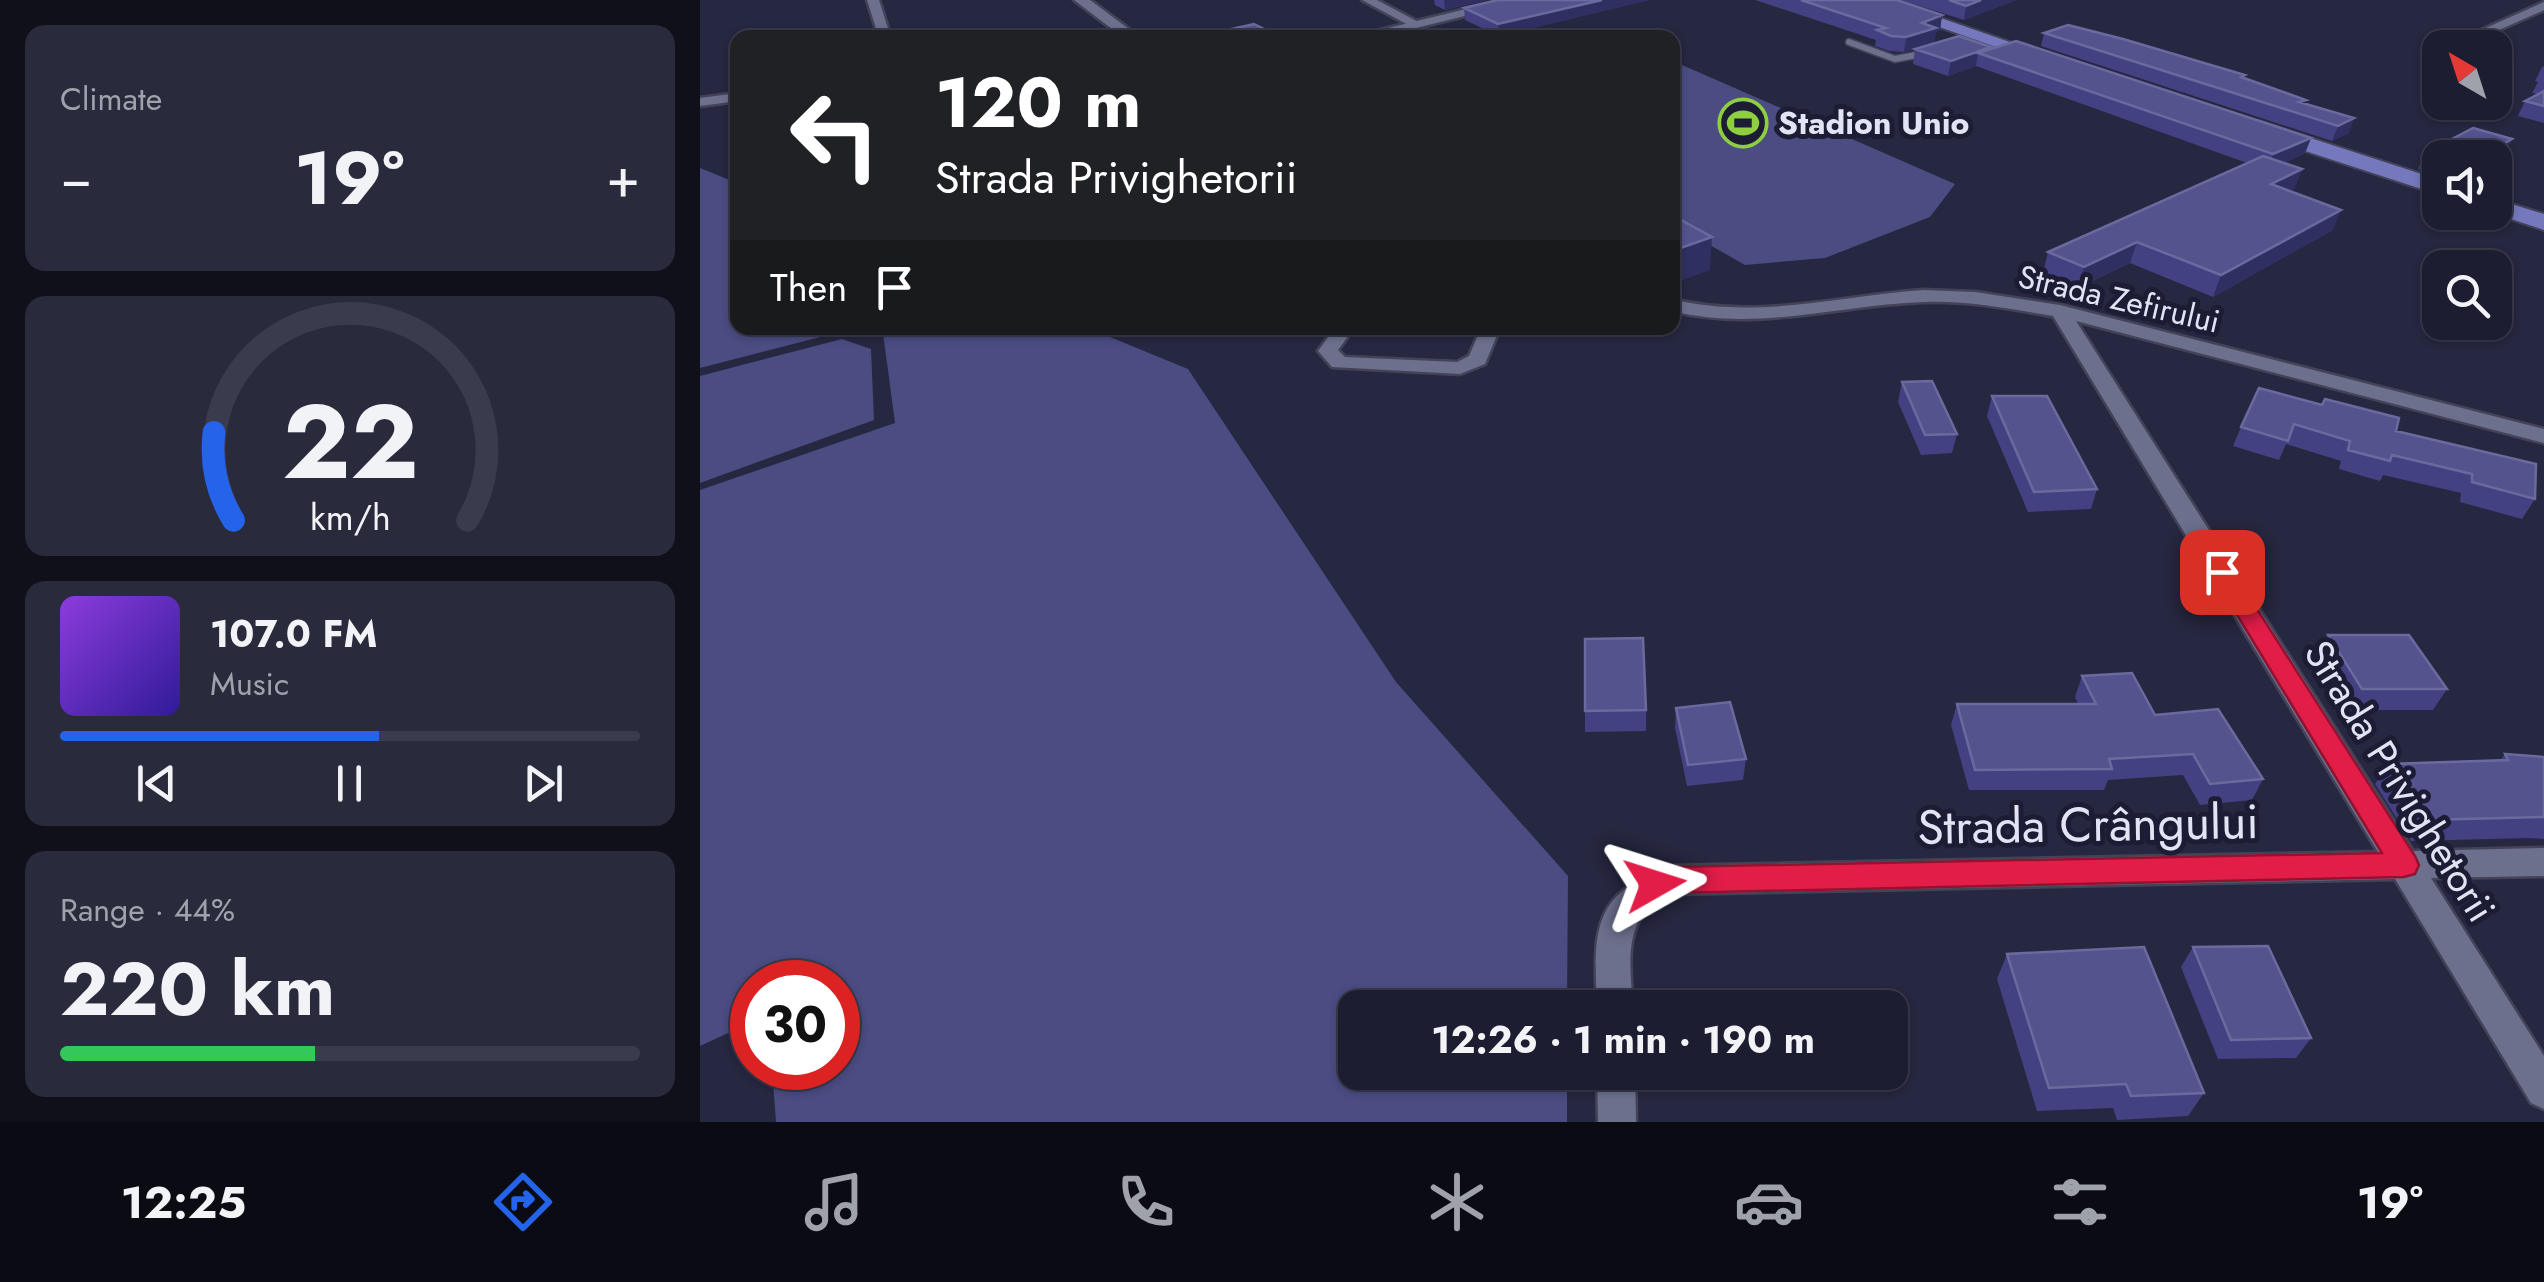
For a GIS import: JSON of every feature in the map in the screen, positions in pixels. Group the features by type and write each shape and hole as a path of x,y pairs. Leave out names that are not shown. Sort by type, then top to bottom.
{"main road":[{"path":"1872,0 1973,38 2071,66"},
{"path":"2234,120 2422,182"},
{"path":"2512,212 2544,222"}],"street":[{"path":"873,0 882,30"},
{"path":"1082,0 1123,30"},
{"path":"1368,0 1416,24"},
{"path":"1389,30 1522,0"},
{"path":"2488,30 2544,6"},
{"path":"700,102 730,98"},
{"name":"Strada Zefirului","path":"1680,307 1719,316 1751,315 1924,296 2060,311 2544,436"},
{"name":"Strada Privighetorii","path":"2060,311 2544,1090"},
{"path":"1339,335 1328,351 1339,363 1460,368 1478,360 1487,335"},
{"name":"Strada Crângului","path":"1615,990 1613,932 1625,906 1637,895 1670,880 2544,862"},
{"path":"1617,1090 1618,1122"}],"lane":[{"path":"1849,42 1894,59 1936,50"}],"shaded area":[{"name":"Stadion Unio","path":"1680,64 1955,184 1930,217 1825,258 1745,265 1680,228"},
{"path":"700,168 730,180 730,335 828,335 700,368"},
{"path":"883,335 1105,335 1188,369 1396,682 1568,876 1567,990 1338,990 1338,1090 1567,1090 1567,1122 776,1122 774,1090 860,1090 860,960 730,960 730,1032 700,1046 700,490 895,423"},
{"path":"842,339 871,349 874,420 700,483 700,376"}],"building":[{"path":"1498,0 1602,0 1498,24 1464,8"},
{"path":"1801,0 1897,0 1942,15 1922,23 1936,28 1906,37 1891,36 1877,30 1886,28"},
{"path":"1949,0 1981,0 1966,6"},
{"path":"1254,24 1266,30 1227,30"},
{"path":"2068,25 2245,75 2241,77 2306,100 2299,102 2354,118 2338,126 2044,33"},
{"path":"1959,36 1991,47 1951,61 1915,49"},
{"path":"2016,41 2311,138 2273,154 1978,53"},
{"path":"2544,91 2544,106 2525,101"},
{"path":"2473,128 2512,139 2510,140 2450,140"},
{"path":"2263,156 2302,169 2271,184 2341,210 2221,275 2137,242 2084,267 2048,252"},
{"path":"1680,219 1712,237 1680,248"},
{"path":"1932,381 1957,434 1925,435 1902,382"},
{"path":"2259,388 2322,405 2325,399 2399,418 2396,431 2536,464 2535,499 2472,482 2472,474 2392,455 2390,461 2348,450 2350,441 2294,424 2288,441 2241,427"},
{"path":"1992,396 2047,396 2097,489 2034,492"},
{"path":"2328,635 2409,635 2447,689 2362,689"},
{"path":"1643,638 1646,710 1585,711 1585,639"},
{"path":"2132,673 2155,715 2218,709 2263,779 2210,784 2193,754 2109,759 2112,769 1975,770 1957,704 2096,704 2082,676"},
{"path":"1730,702 1746,759 1688,765 1676,708"},
{"path":"2505,754 2544,757 2544,817 2426,820 2389,764 2508,760"},
{"path":"2268,946 2311,1038 2231,1040 2193,947"},
{"path":"2144,947 2204,1093 2131,1096 2126,1084 2049,1088 2007,954"}],"place":[{"name":"Stadion Unio","path":"1743,123"}],"route":[{"path":"1655,884 1670,880 2404,865 2222,572"}]}
